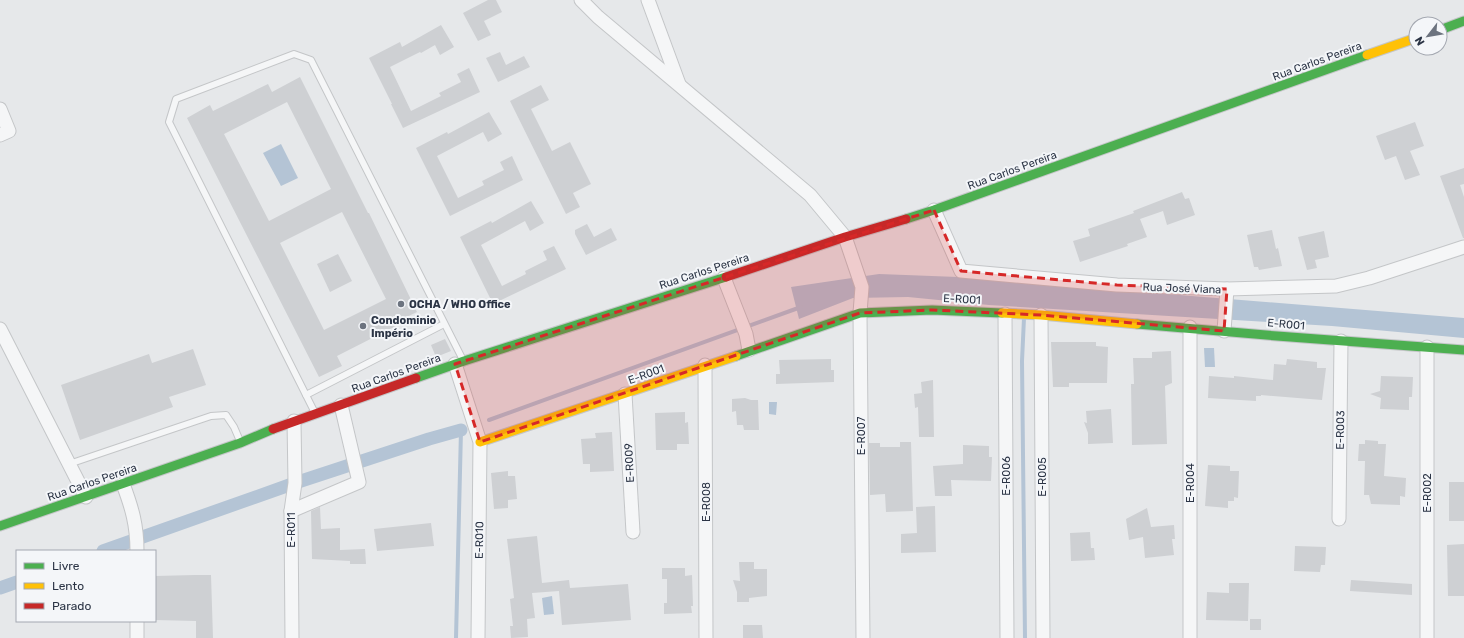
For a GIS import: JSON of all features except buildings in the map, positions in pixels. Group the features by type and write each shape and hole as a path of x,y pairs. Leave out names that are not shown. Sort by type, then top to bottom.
{"street":[{"path":"581,0 598,17 810,195 844,236"},
{"path":"648,0 680,86"},
{"path":"1448,27 1464,21"},
{"name":"Rua Carlos Pereira","path":"0,526 240,443 294,421 341,406 460,363 724,278 844,236 934,210 1408,41"},
{"path":"0,108 9,131 0,135"},
{"name":"Rua José Viana","path":"934,210 961,271 1117,285 1227,289 1336,286 1369,278 1464,247"},
{"name":"E-R007","path":"844,236 862,287 860,313 863,638"},
{"path":"724,278 746,334 749,350"},
{"path":"1224,331 1227,289"},
{"name":"E-R001","path":"480,442 860,313 932,310 1041,315 1464,350"},
{"name":"E-R006","path":"1005,314 1007,638"},
{"name":"E-R005","path":"1041,315 1043,638"},
{"name":"E-R004","path":"1190,327 1190,638"},
{"path":"0,329 86,497"},
{"name":"E-R003","path":"1339,519 1341,341"},
{"name":"E-R002","path":"1427,347 1427,638"},
{"name":"E-R010","path":"460,363 480,442 478,638"},
{"name":"E-R008","path":"705,365 706,638"},
{"name":"E-R009","path":"625,394 632,532"},
{"path":"291,511 359,482 341,406"},
{"name":"E-R011","path":"292,638 291,511 295,483 294,421"},
{"path":"123,484 133,511 137,550"},
{"path":"137,622 137,638"}],"lane":[{"path":"316,414 169,122 176,99 294,54 311,60 444,324 460,363"},
{"path":"306,395 444,324"},
{"path":"69,464 211,416 226,415 234,427 240,443"}],"highlighted area":[{"path":"934,210 961,271 1117,285 1227,289 1224,331 1041,315 932,310 860,313 480,442 455,364"}],"water":[{"path":"281,144 298,178 281,186 263,153"},
{"path":"879,274 958,277 1464,318 1464,338 1332,326 989,305 908,297 853,298 799,319 791,287"},
{"path":"1204,348 1214,348 1215,367 1205,367"},
{"path":"769,402 777,402 776,415 769,414"},
{"path":"552,596 554,614 544,615 542,598"}],"waterway":[{"path":"489,420 801,307"},
{"path":"1024,318 1022,361 1025,638"},
{"path":"456,638 461,430"},
{"path":"106,550 295,483 461,430"},
{"path":"0,588 16,582"}],"traffic: fast":[{"path":"1448,27 1464,21"},
{"path":"906,219 1367,55"},
{"path":"416,378 464,361 726,277"},
{"path":"736,356 860,313 932,310 1002,313"},
{"path":"1137,324 1464,350"},
{"path":"0,526 240,443 273,429"}],"traffic: slow":[{"path":"1367,55 1408,41"},
{"path":"1002,313 1137,324"},
{"path":"480,442 736,356"}],"traffic: jam":[{"path":"726,277 845,237 906,219"},
{"path":"273,429 416,378"}],"place":[{"name":"OCHA / WHO Office","path":"401,304"},
{"name":"Condominio Império","path":"363,326"}]}
